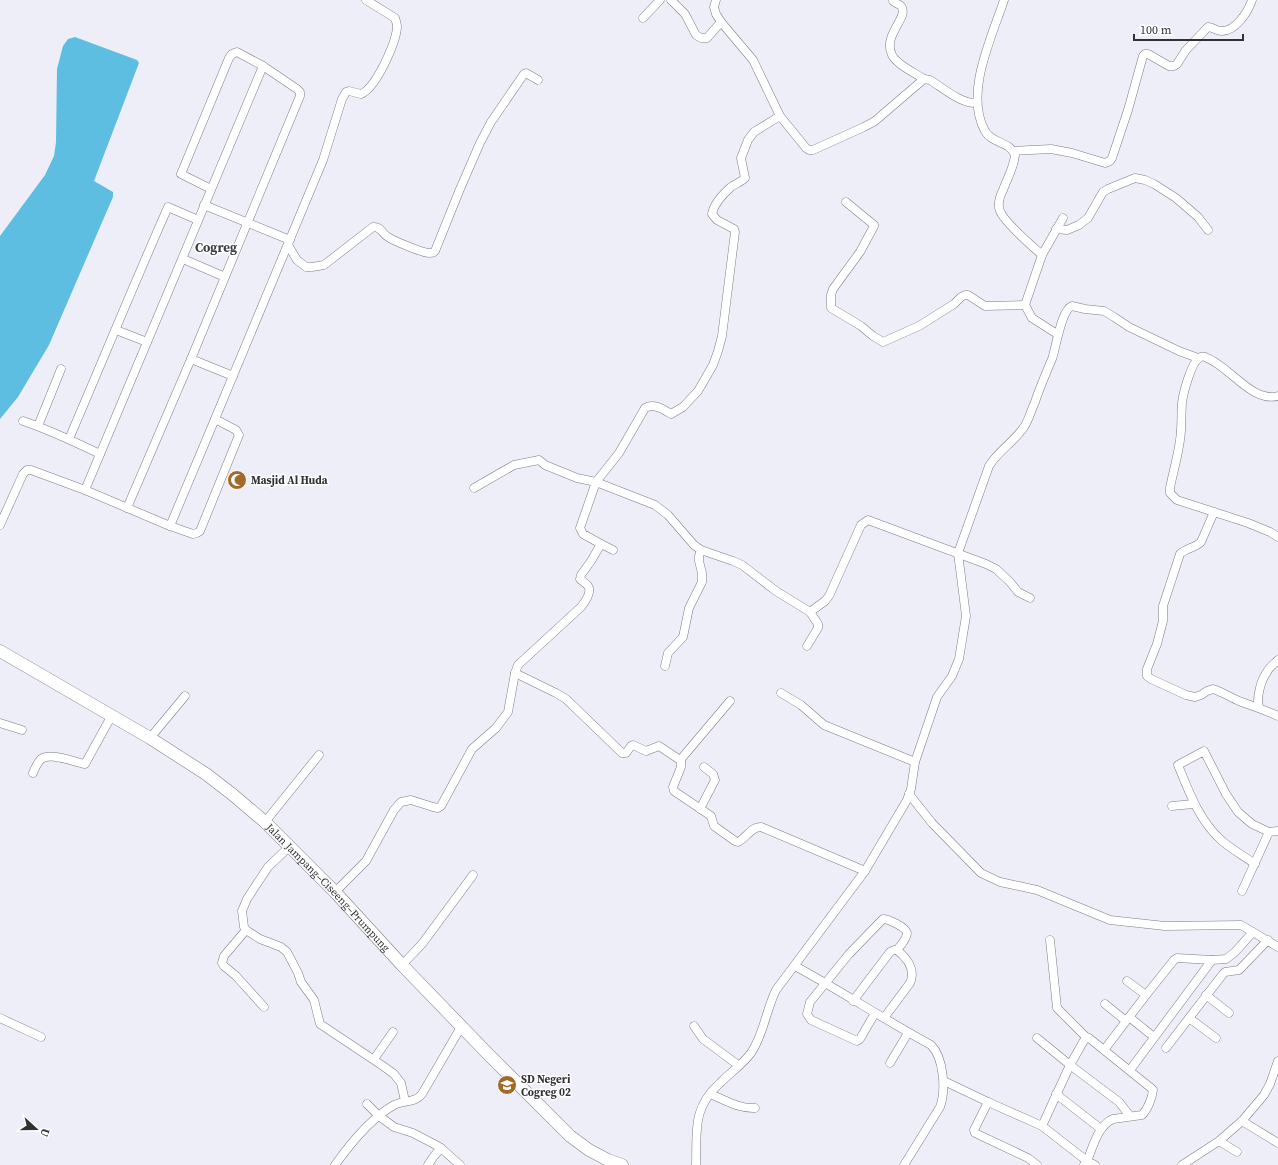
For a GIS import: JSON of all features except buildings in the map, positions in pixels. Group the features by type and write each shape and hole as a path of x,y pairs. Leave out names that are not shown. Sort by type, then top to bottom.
{"main road":[{"name":"Jalan Jampang–Ciseeng–Prumpung","path":"0,651 150,738 206,774 232,794 265,822 335,892 402,965 570,1136 589,1150 608,1160 622,1165"}],"street":[{"path":"170,526 279,269 323,160 342,99 347,91 350,90 361,94 368,90 379,75 396,36 397,22 395,18 366,0"},
{"path":"644,18 660,0"},
{"path":"671,0 685,14 696,35 701,38 707,38 721,22"},
{"path":"716,0 714,7 716,14 753,60 780,116 809,150 813,150 875,121 924,79"},
{"path":"1004,0 986,53 978,84 977,103 982,126 988,136 1010,148 1015,155 1015,160 1000,196 1000,211 1009,223 1042,255"},
{"path":"1013,151 1051,149 1072,153 1105,163 1110,161 1128,110 1143,56 1148,54 1170,66 1174,66 1186,50 1208,28 1211,27 1220,31 1237,25 1252,0"},
{"path":"893,1 901,6 903,13 889,45 892,56 896,61 963,101 970,104 977,103"},
{"path":"127,508 191,359 300,96 300,92 297,89 263,66 237,52 232,54 229,58 181,174 210,188"},
{"path":"85,490 183,258 210,188 242,118 263,66"},
{"path":"204,205 289,242 297,260 306,267 324,265 376,226 382,230 386,236 425,252 432,253 435,251 460,189 491,122 524,74 526,73 538,80"},
{"path":"613,550 583,534 580,528 596,482 619,453 645,408 649,406 659,407 671,414 683,407 690,401 713,365 722,336 735,232 734,229 717,220 712,214 713,208 717,201 731,187 745,178 741,158 748,140 754,132 780,116"},
{"path":"1056,229 1067,230 1083,222 1092,213 1104,192 1108,188 1135,178 1154,184 1176,198 1198,217 1208,230"},
{"path":"846,202 874,226 860,252 833,289 831,295 832,308 861,326 880,341 887,341 920,326 965,295 968,295 985,306 1025,305"},
{"path":"69,439 168,207 198,220"},
{"path":"1058,334 1032,318 1025,305 1042,255 1063,218"},
{"path":"183,258 225,277"},
{"path":"696,1165 698,1115 701,1107 714,1088 750,1054 760,1037 774,994 782,981 865,871 905,805 911,789 915,762 937,697 954,672 962,647 966,616 958,554 989,466 1026,423 1052,357 1058,334 1070,306 1099,310 1110,314 1136,330 1179,351 1198,358 1202,356 1206,357 1220,364 1246,387 1255,392 1270,397 1278,396"},
{"path":"116,330 147,342"},
{"path":"1198,358 1191,372 1184,393 1179,448 1170,493 1177,500 1270,532 1278,537"},
{"path":"191,359 233,376"},
{"path":"38,426 61,369"},
{"path":"0,525 23,474 28,470 31,470 85,490 170,526 193,534 197,533 203,526 239,435 236,430 215,419"},
{"path":"23,421 69,439 100,454"},
{"path":"474,488 514,465 539,460 545,465 577,478 596,482 655,505 668,515 700,550 742,565 776,591 810,612 818,624 818,628 807,646"},
{"path":"1214,512 1202,542 1184,550 1180,554 1163,606 1163,621 1157,644 1147,669 1147,676 1186,695 1198,696 1213,689 1278,716"},
{"path":"810,612 825,601 829,596 861,525 868,520 986,564 996,569 1018,592 1030,598"},
{"path":"335,892 366,860 398,805 405,801 411,800 438,808 441,806 472,749 496,728 508,712 515,673 518,666 585,602 589,590 588,586 580,579 581,575 591,562 601,544"},
{"path":"665,666 668,653 683,637 689,608 702,582 702,573 699,561 700,550"},
{"path":"1259,707 1258,700 1263,679 1278,660"},
{"path":"515,673 566,699 622,753 624,754 633,745 646,751 659,746 680,760"},
{"path":"781,693 800,705 824,725 915,762"},
{"path":"150,738 186,696"},
{"path":"730,701 680,760 681,768 673,789 674,791 711,816 714,826 735,841 738,842 742,840 755,828 761,827 865,871"},
{"path":"33,773 37,764 42,758 48,756 85,764 112,715"},
{"path":"0,722 22,730"},
{"path":"1255,864 1222,842 1209,828 1193,804 1178,765 1204,751 1226,794 1238,812 1252,824 1269,832 1278,831"},
{"path":"265,822 319,755"},
{"path":"700,809 715,780 713,774 704,767"},
{"path":"909,794 932,823 981,873 1000,882 1037,890 1110,920 1166,926 1241,925 1278,947"},
{"path":"1172,806 1193,804"},
{"path":"1242,891 1269,832"},
{"path":"289,846 268,867 247,899 242,911 244,927 260,939 281,947 287,952 301,982 314,1000 320,1024 384,1066 401,1083 405,1101"},
{"path":"402,965 422,944 473,875"},
{"path":"853,1001 890,952 897,950 906,938 907,933 905,930 888,919 883,919 849,954 810,1002 807,1014 811,1020 857,1041 875,1013"},
{"path":"246,930 224,956 222,963 264,1007"},
{"path":"1104,1050 1174,960 1177,958 1212,960 1226,959 1235,952 1253,932"},
{"path":"1050,940 1057,1008 1086,1037 1130,1070 1153,1090 1153,1094 1145,1112 1142,1114 1109,1121 1101,1129 1085,1163"},
{"path":"1166,1048 1225,972 1239,970 1268,940"},
{"path":"884,1018 910,983 912,978 912,969 897,950"},
{"path":"1130,1070 1212,960"},
{"path":"794,966 826,983 853,1001 934,1048 938,1056 944,1081 944,1089 940,1107 904,1165"},
{"path":"1127,981 1146,995"},
{"path":"1206,995 1228,1013"},
{"path":"1105,1004 1154,1037"},
{"path":"0,1018 41,1037"},
{"path":"1189,1018 1216,1038"},
{"path":"694,1026 703,1039 738,1065"},
{"path":"335,1165 365,1129 379,1116 393,1106 405,1101 416,1100 422,1094 462,1027"},
{"path":"374,1059 393,1032"},
{"path":"890,1062 908,1033"},
{"path":"1042,1126 1070,1065 1086,1037"},
{"path":"1037,1038 1119,1102 1130,1116"},
{"path":"1182,1165 1219,1141 1242,1121 1264,1095 1270,1084 1278,1061"},
{"path":"944,1081 1042,1126 1085,1163 1096,1165"},
{"path":"710,1094 730,1104 746,1109 755,1108"},
{"path":"1056,1094 1101,1129"},
{"path":"988,1102 974,1130 975,1133 1028,1158 1037,1165"},
{"path":"367,1104 379,1116 394,1127 413,1133 441,1148 460,1165"},
{"path":"1242,1121 1278,1143"},
{"path":"1219,1141 1237,1152"},
{"path":"428,1165 441,1148"}],"water":[{"path":"75,37 137,60 139,63 94,181 113,192 113,197 49,345 18,397 0,419 0,236 45,175 54,156 56,142 57,69 63,46 68,39"}],"place":[{"name":"Masjid Al Huda","path":"237,480"},
{"name":"SD Negeri Cogreg 02","path":"507,1085"}],"district":[{"name":"Cogreg","path":"216,247"}]}
